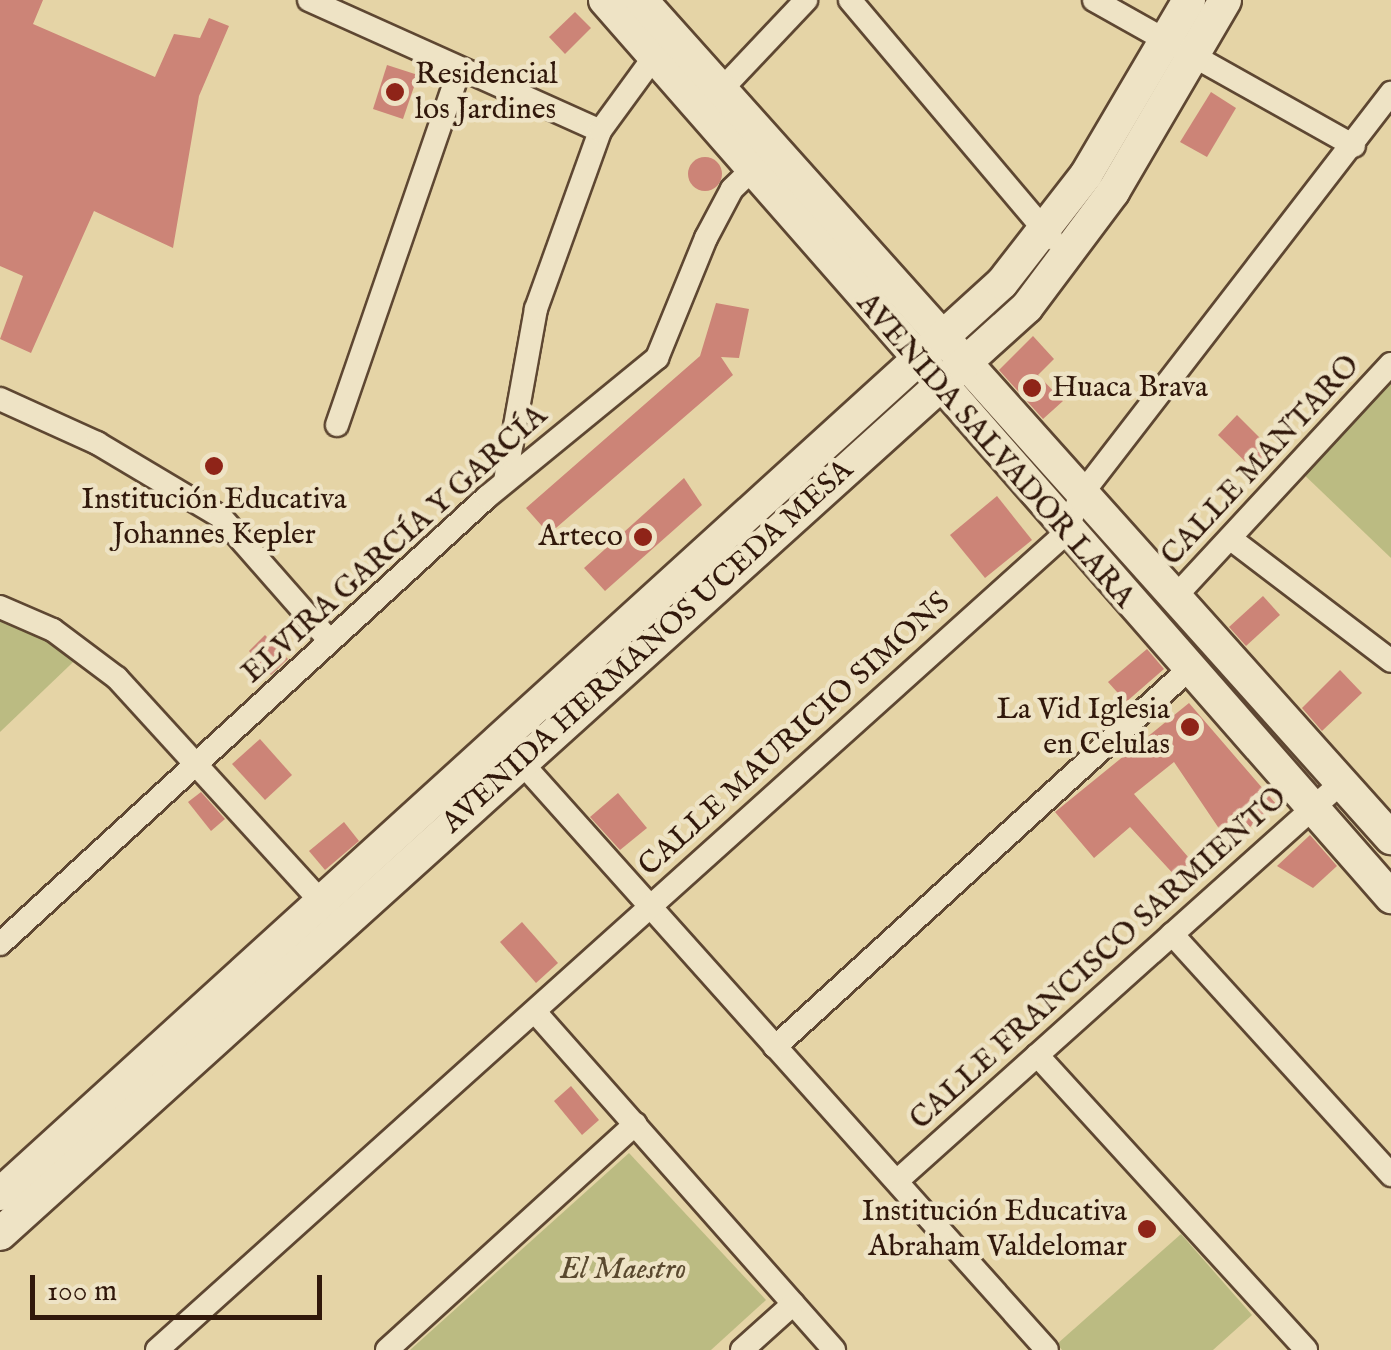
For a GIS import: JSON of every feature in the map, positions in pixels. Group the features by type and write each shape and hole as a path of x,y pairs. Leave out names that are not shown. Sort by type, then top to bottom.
{"street":[{"path":"309,0 600,131"},
{"name":"AVENIDA SALVADOR LARA","path":"604,0 654,58 941,338 1391,838"},
{"name":"AVENIDA SALVADOR LARA","path":"642,0 721,90 761,161 915,362 1391,897"},
{"path":"721,90 806,0"},
{"path":"850,0 1069,258"},
{"path":"1094,0 1354,146"},
{"name":"AVENIDA HERMANOS UCEDA MESA","path":"0,1194 320,900 510,749 752,532 937,387 1069,258 1179,48 1189,0"},
{"name":"AVENIDA HERMANOS UCEDA MESA","path":"752,532 915,362 1047,233 1179,48 1225,0"},
{"path":"505,481 536,309 600,131 654,58"},
{"path":"337,425 460,71"},
{"name":"CALLE MAURICIO SIMONS","path":"158,1350 1065,534 1081,496 1391,93"},
{"name":"ELVIRA GARCÍA Y GARCÍA","path":"0,944 198,766 328,639 505,481 657,358 706,238 761,161"},
{"name":"CALLE MANTARO","path":"1174,598 1391,364"},
{"path":"0,399 97,443 221,517 328,639"},
{"path":"1231,539 1391,661"},
{"path":"0,607 53,630 117,678 343,926"},
{"path":"775,1047 1188,670"},
{"path":"510,749 1047,1350"},
{"name":"AVENIDA HERMANOS UCEDA MESA","path":"0,1234 343,926 510,749"},
{"name":"CALLE FRANCISCO SARMIENTO","path":"898,1180 1340,783"},
{"path":"1172,934 1391,1175"},
{"path":"536,1012 834,1350"},
{"path":"1037,1055 1306,1350"},
{"path":"387,1350 634,1124"},
{"path":"742,1350 794,1304"}],"green space":[{"path":"1391,364 1391,558 1296,467"},
{"path":"0,599 92,644 0,732"},
{"name":"El Maestro","path":"629,1153 766,1300 711,1350 410,1350"},
{"path":"1181,1234 1252,1315 1213,1350 1062,1350 1057,1344"}],"building":[{"path":"0,0 43,0 33,24 155,77 174,34 200,38 209,18 229,26 199,96 173,248 94,211 31,353 0,339 23,276 0,266"},
{"path":"575,12 591,28 565,54 549,37"},
{"name":"Residencial los Jardines","path":"387,65 418,75 403,119 373,109"},
{"path":"1211,92 1236,108 1207,157 1180,142"},
{"path":"705,157 717,162 722,174 717,186 705,191 693,186 688,174 693,162"},
{"path":"716,303 749,309 739,358 721,357 733,375 549,534 526,508 700,356"},
{"name":"Huaca Brava","path":"1033,336 1054,359 1038,375 1063,401 1043,419 999,370"},
{"path":"1237,415 1277,455 1258,474 1218,435"},
{"name":"Arteco","path":"684,478 702,505 605,591 584,568"},
{"path":"997,496 1032,540 985,578 950,535"},
{"path":"1263,596 1280,615 1246,646 1229,627"},
{"path":"265,635 288,659 271,675 249,651"},
{"path":"1147,649 1164,669 1126,702 1108,682"},
{"path":"1340,670 1362,693 1322,731 1302,708"},
{"path":"1189,703 1276,804 1250,827 1238,814 1220,830 1174,762 1134,794 1195,865 1179,880 1130,827 1094,858 1055,812"},
{"path":"260,739 292,775 265,800 232,764"},
{"path":"201,792 225,819 211,831 188,802"},
{"path":"618,793 647,828 620,850 590,817"},
{"path":"344,822 359,841 325,870 309,851"},
{"path":"1310,835 1337,866 1313,888 1277,866"},
{"path":"522,922 558,963 536,983 500,942"},
{"path":"571,1086 599,1120 582,1135 554,1101"}],"place":[{"name":"Residencial los Jardines","path":"395,92"},
{"name":"Huaca Brava","path":"1032,388"},
{"name":"Institución Educativa Johannes Kepler","path":"214,466"},
{"name":"Arteco","path":"643,537"},
{"name":"La Vid Iglesia en Celulas","path":"1190,727"},
{"name":"Institución Educativa Abraham Valdelomar","path":"1147,1229"}]}
